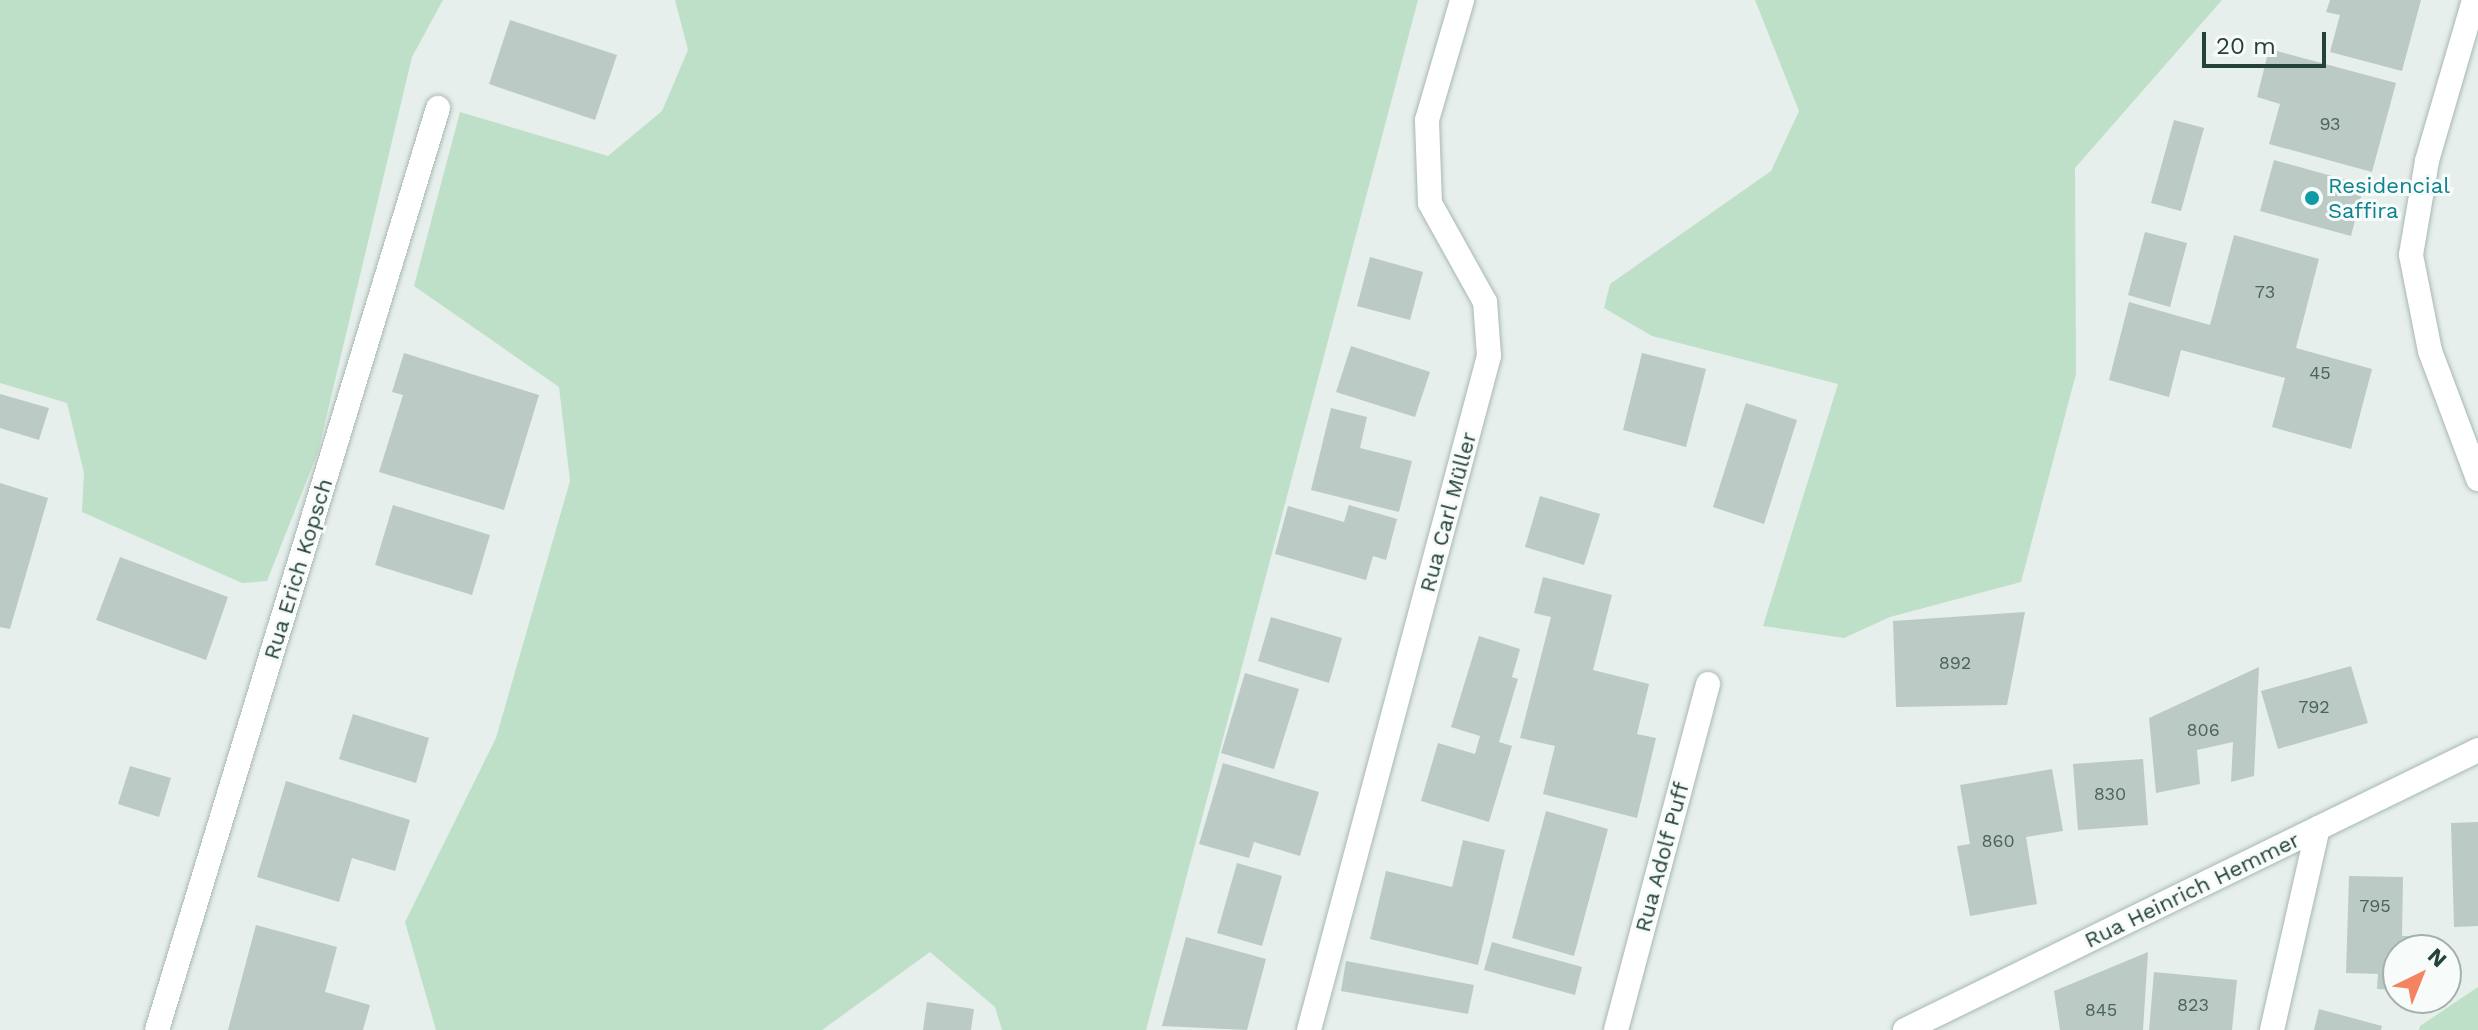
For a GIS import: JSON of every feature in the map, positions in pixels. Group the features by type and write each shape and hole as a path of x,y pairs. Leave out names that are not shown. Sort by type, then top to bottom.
{"street":[{"name":"Rua Carl Müller","path":"1309,1030 1489,356 1485,302 1430,203 1427,120 1462,0"},
{"path":"2474,0 2427,161 2411,255 2430,351 2478,479"},
{"name":"Rua Erich Kopsch","path":"157,1030 438,108"},
{"name":"Rua Adolf Puff","path":"1616,1030 1708,684"},
{"name":"Rua Heinrich Hemmer","path":"1905,1030 2478,750"},
{"path":"2272,1030 2318,828"}],"green space":[{"path":"0,0 443,0 412,57 318,452 267,581 242,583 82,512 84,473 67,403 0,383"},
{"path":"675,0 1418,0 1146,1030 1002,1030 995,1007 930,952 822,1030 436,1030 405,922 496,738 570,481 559,387 414,286 460,112 608,156 662,111 688,50"},
{"path":"1755,0 2222,0 2075,168 2076,374 2021,582 1890,617 1844,638 1763,626 1838,384 1652,336 1604,308 1610,284 1771,171 1799,111"},
{"path":"2478,987 2478,1030 2419,1030 2420,1026 2438,1014 2462,1014 2462,998"}],"building":[{"path":"2330,0 2421,0 2402,71 2330,52 2340,15 2326,12"},
{"path":"510,20 617,55 595,120 489,84"},
{"path":"2269,49 2396,83 2372,172 2269,144 2280,104 2257,97"},
{"path":"2174,120 2204,128 2181,211 2151,203"},
{"name":"Residencial Saffira","path":"2274,160 2364,185 2351,236 2260,211"},
{"path":"2145,232 2187,243 2170,307 2128,295"},
{"path":"2234,235 2319,259 2296,348 2372,369 2351,449 2272,427 2285,378 2181,350 2169,397 2109,380 2129,302 2210,325"},
{"path":"1370,257 1423,272 1410,320 1357,306"},
{"path":"1351,346 1430,372 1415,417 1336,392"},
{"path":"404,353 539,395 504,510 379,472 403,395 392,392"},
{"path":"1642,353 1706,369 1686,447 1623,430"},
{"path":"0,394 49,408 39,440 0,428"},
{"path":"1746,403 1797,420 1764,524 1713,507"},
{"path":"1331,408 1367,417 1360,448 1412,461 1399,512 1311,490"},
{"path":"0,483 48,498 10,629 0,627"},
{"path":"1540,496 1600,514 1584,565 1525,547"},
{"path":"393,505 490,535 472,595 375,565"},
{"path":"1349,505 1397,519 1386,560 1373,556 1366,580 1275,554 1288,506 1344,522"},
{"path":"120,557 228,597 206,660 96,620"},
{"path":"1543,577 1612,595 1593,670 1649,684 1637,734 1656,738 1637,818 1543,794 1555,746 1520,738 1551,617 1534,613"},
{"path":"2025,612 2007,705 1896,707 1893,621"},
{"path":"1271,617 1342,638 1329,683 1258,661"},
{"path":"1479,636 1520,649 1512,677 1518,679 1499,742 1512,746 1489,822 1421,801 1438,743 1475,754 1480,736 1451,727"},
{"path":"2351,666 2368,723 2278,749 2261,691"},
{"path":"2259,667 2254,776 2231,782 2233,742 2197,750 2200,784 2156,793 2149,718"},
{"path":"1245,673 1299,689 1274,769 1221,753"},
{"path":"353,714 429,738 416,783 339,759"},
{"path":"2143,759 2148,825 2078,830 2073,764"},
{"path":"1223,763 1319,792 1300,856 1254,842 1249,858 1199,844"},
{"path":"130,766 171,778 159,817 118,804"},
{"path":"2052,769 2063,831 2026,837 2037,904 1970,916 1957,846 1970,844 1960,785"},
{"path":"286,781 410,820 395,871 352,858 339,902 257,877"},
{"path":"1546,811 1608,829 1574,956 1512,938"},
{"path":"2478,822 2478,926 2454,927 2451,823"},
{"path":"1463,840 1505,850 1478,965 1370,939 1386,871 1452,887"},
{"path":"1237,863 1282,876 1262,946 1217,933"},
{"path":"2349,876 2403,877 2402,934 2382,934 2382,989 2377,989 2378,974 2346,973"},
{"path":"256,925 337,947 325,992 370,1005 363,1030 228,1030"},
{"path":"1186,937 1266,959 1247,1030 1162,1026"},
{"path":"1492,942 1582,967 1575,995 1484,970"},
{"path":"2148,952 2143,1030 2060,1030 2054,991"},
{"path":"1346,961 1474,985 1468,1014 1341,991"},
{"path":"2154,972 2237,980 2232,1030 2149,1030"},
{"path":"927,1002 974,1009 971,1030 923,1030"},
{"path":"2319,1009 2382,1026 2381,1030 2314,1030"}],"place":[{"name":"Residencial Saffira","path":"2312,198"}]}
